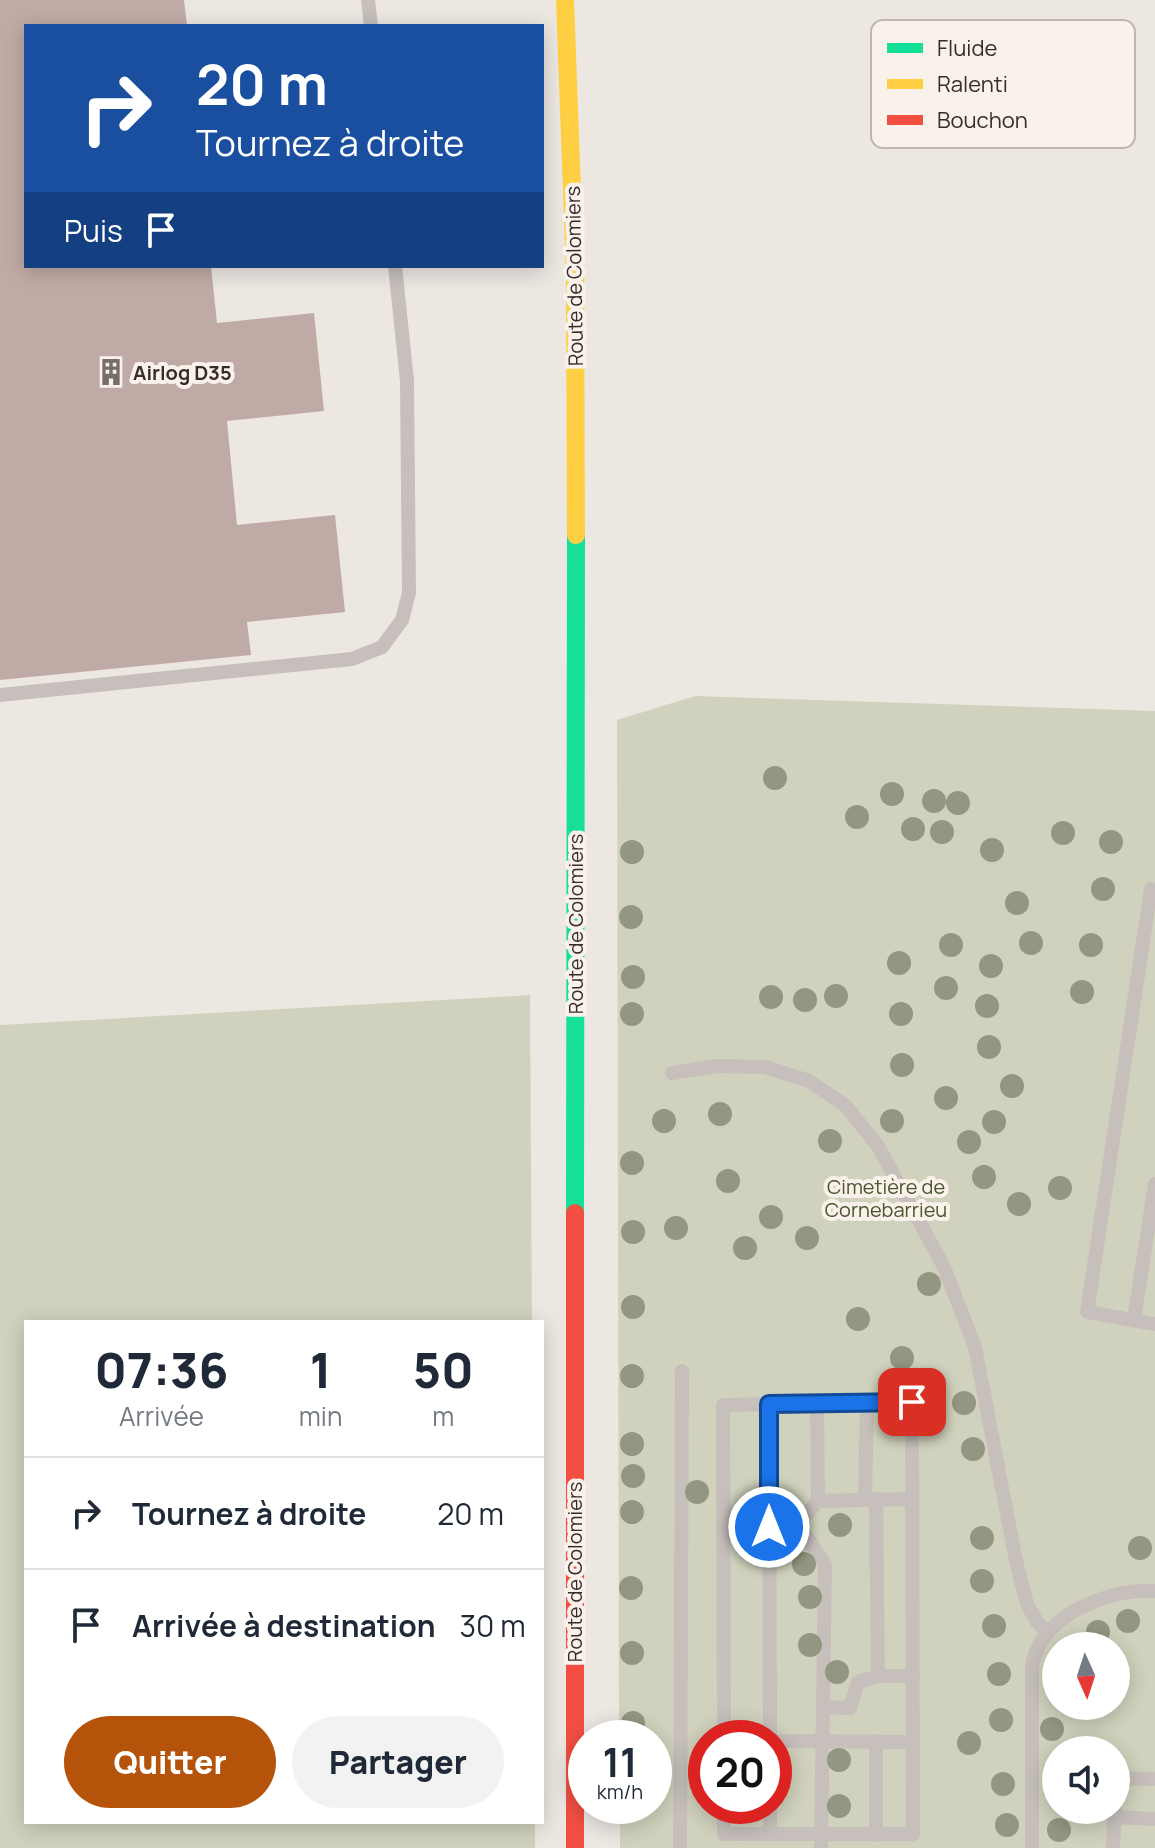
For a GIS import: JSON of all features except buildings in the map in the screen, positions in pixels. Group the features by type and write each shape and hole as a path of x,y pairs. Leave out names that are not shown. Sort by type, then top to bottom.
{"main road":[{"name":"Route de Colomiers","path":"565,0 575,273 576,400 575,1848"}],"lane":[{"path":"368,0 371,24"},
{"path":"0,695 352,659 382,647 402,620 409,593 407,381 395,268"},
{"path":"1155,890 1151,889 1087,1312 1155,1324"},
{"path":"672,1073 717,1066 765,1067 809,1081 845,1105 878,1146 944,1267 975,1347 1016,1561 1027,1604 1037,1622 1048,1632 1082,1607 1112,1596 1155,1591"},
{"path":"1134,1320 1155,1184"},
{"path":"680,1848 682,1371"},
{"path":"724,1720 723,1405 912,1402 913,1834 821,1841 770,1834 724,1834 724,1824"},
{"path":"867,1403 878,1676"},
{"path":"769,1404 772,1720"},
{"path":"769,1558 818,1501 817,1404"},
{"path":"769,1496 798,1523 825,1565 821,1841"},
{"path":"818,1501 912,1499"},
{"path":"1032,1848 1032,1666 1042,1641"},
{"path":"823,1707 850,1708 858,1682 878,1676 913,1676"},
{"path":"792,1740 913,1742"},
{"path":"876,1741 876,1835"},
{"path":"1130,1778 1155,1779"},
{"path":"1130,1816 1155,1819"},
{"path":"770,1824 770,1834"},
{"path":"1113,1848 1114,1824"}],"green space":[{"name":"Cimetière de Cornebarrieu","path":"695,696 1155,711 1155,1848 620,1848 620,1824 672,1824 672,1720 619,1720 617,720"},
{"path":"530,995 532,1320 24,1320 24,1824 535,1824 535,1848 0,1848 0,1025"}],"traffic: fast":[{"path":"575,1213 576,535"}],"traffic: slow":[{"path":"565,0 575,273 576,535"}],"traffic: jam":[{"path":"575,1213 575,1848"}],"place":[{"name":"Airlog D35","path":"111,372"}],"route":[{"path":"769,1527 769,1404 912,1402"}]}
